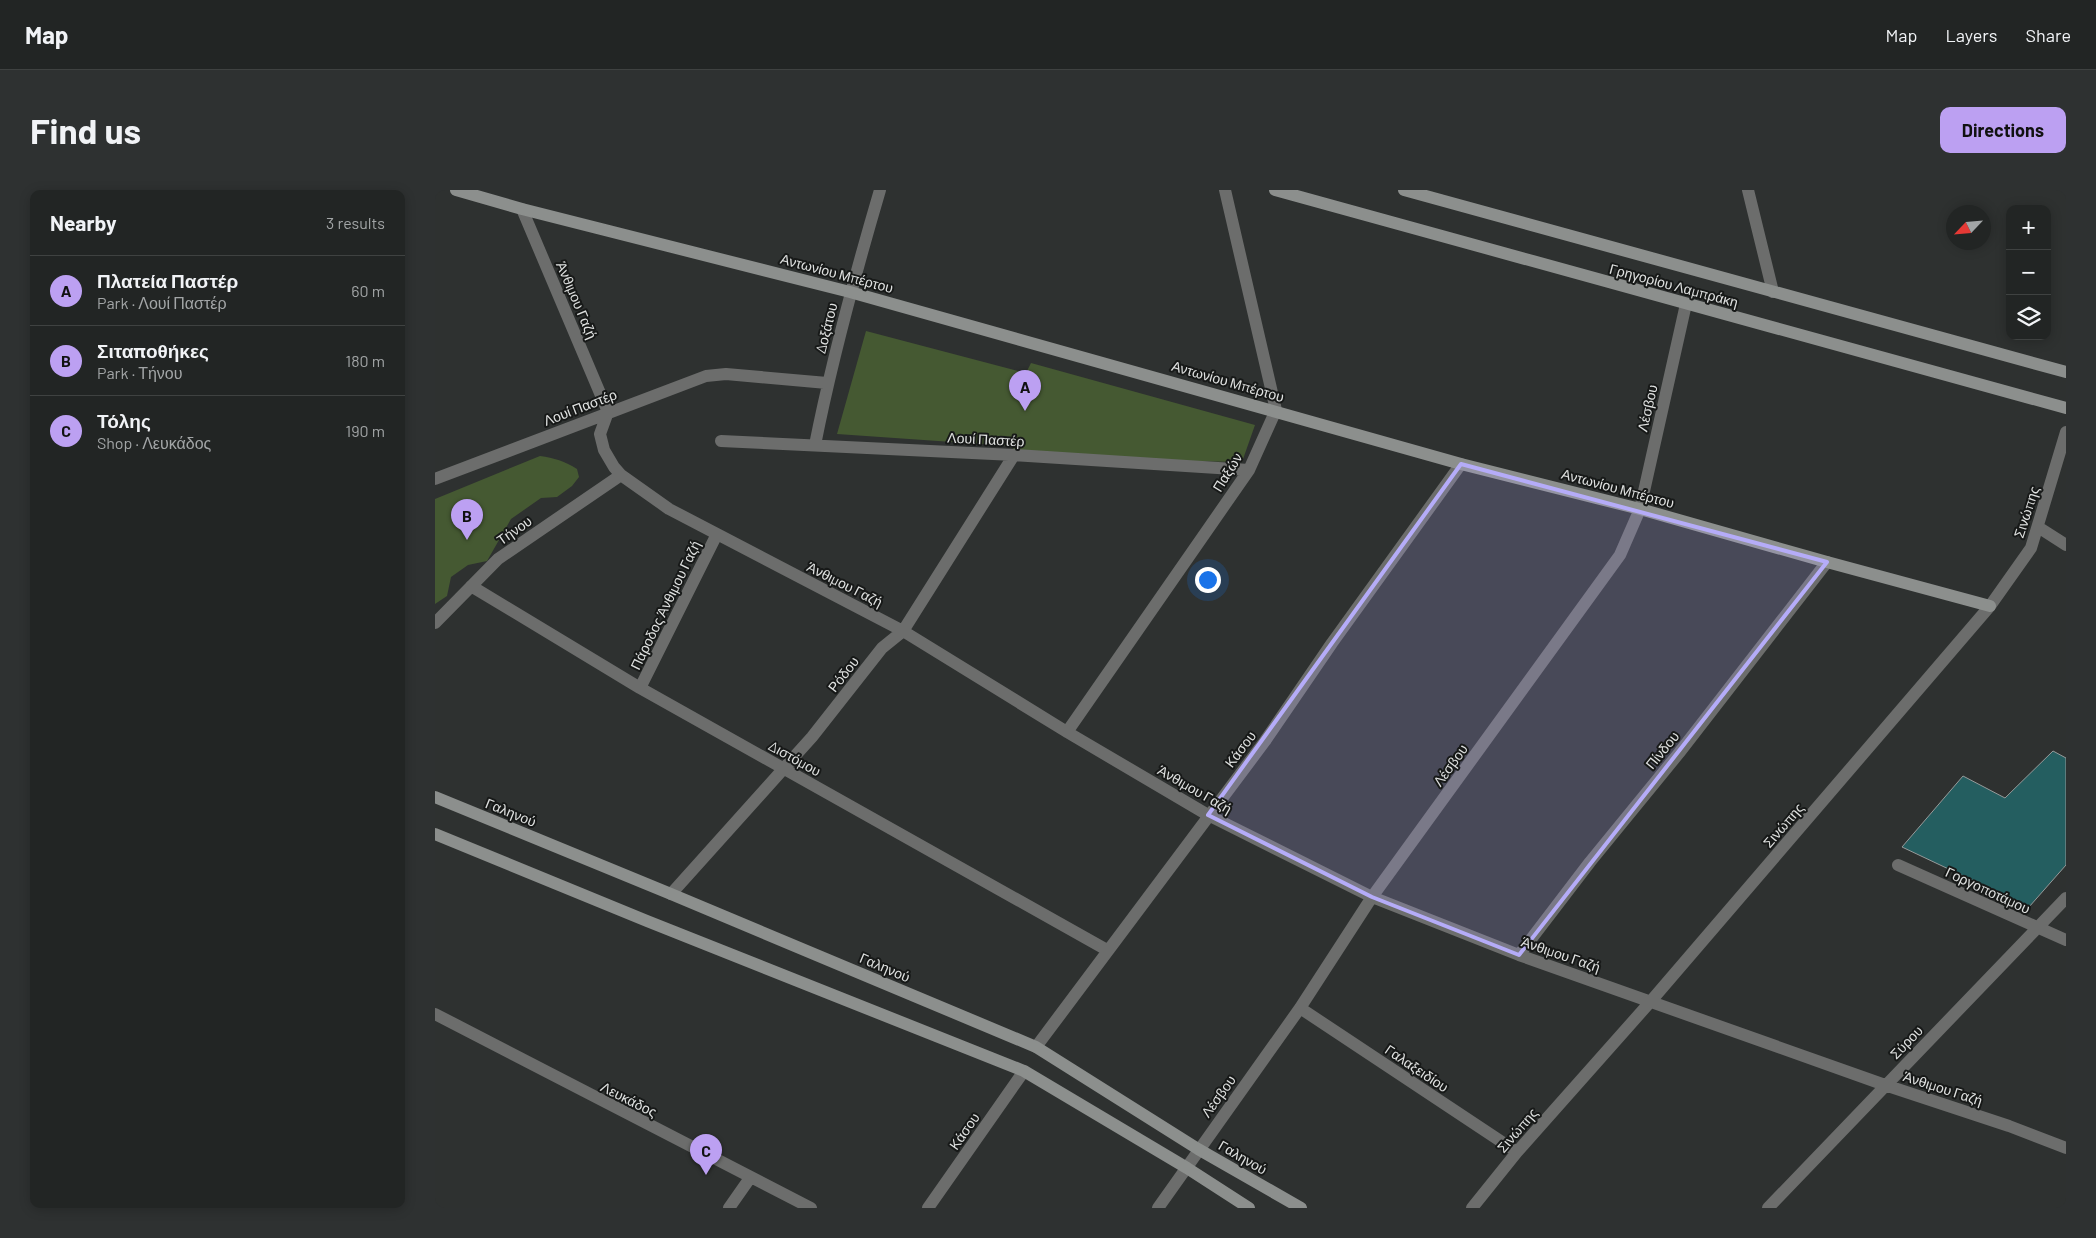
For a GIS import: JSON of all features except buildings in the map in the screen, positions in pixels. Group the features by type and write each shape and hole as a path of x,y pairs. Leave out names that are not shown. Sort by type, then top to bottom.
{"street":[{"name":"Αντωνίου Μπέρτου","path":"456,190 522,209 850,292 1276,410 1461,464 1640,509 1990,606"},
{"name":"Δοξάτου","path":"815,445 827,383 879,190"},
{"path":"1225,190 1276,410"},
{"name":"Γρηγορίου Λαμπράκη","path":"1275,190 2066,408"},
{"name":"Γρηγορίου Λαμπράκη","path":"1404,190 2066,372"},
{"path":"1748,190 1773,292"},
{"name":"Άνθιμου Γαζή","path":"522,209 608,412 600,434 604,450 621,475 669,509 903,631 1067,732 1208,815 1372,897 1519,955 2009,1126 2066,1148"},
{"name":"Λέσβου","path":"1158,1208 1187,1168 1198,1149 1300,1008 1372,897 1620,555 1640,509 1686,304"},
{"name":"Λουί Παστέρ","path":"435,479 706,376 734,374 827,383"},
{"name":"Παξών","path":"1067,732 1249,470 1276,410"},
{"name":"Σινώπης","path":"1473,1208 1517,1152 1651,1002 1990,606 2031,548 2066,432"},
{"name":"Λουί Παστέρ","path":"721,441 1014,455 1249,470"},
{"name":"Ρόδου","path":"671,894 817,730 882,648 903,631 1014,455"},
{"name":"Κάσου","path":"1036,1047 1265,741 1332,643 1461,464"},
{"name":"Τήνου","path":"435,623 498,559 621,475"},
{"path":"2038,527 2066,545"},
{"name":"Πάροδος Άνθιμου Γαζή","path":"641,688 717,534"},
{"name":"Πίνδου","path":"1519,955 1827,562"},
{"name":"Διστόμου","path":"471,586 641,688 1107,950"},
{"name":"Γαληνού","path":"435,797 1036,1047 1198,1149 1301,1208"},
{"path":"435,834 647,921 1024,1071 1187,1168 1249,1208"},
{"name":"Γοργοποτάμου","path":"1899,865 2066,940"},
{"name":"Σύρου","path":"1768,1208 1885,1084 2038,929 2066,898"},
{"name":"Γαλαξειδίου","path":"1300,1008 1517,1152"},
{"name":"Λευκάδος","path":"435,1014 811,1208"},
{"name":"Κάσου","path":"928,1208 1024,1071"},
{"path":"729,1208 750,1178"}],"highlighted area":[{"path":"1461,464 1827,562 1519,955 1372,897 1208,815"}],"green space":[{"path":"866,331 1026,373 1031,363 1255,425 1242,462 1026,458 1010,446 837,434"},
{"path":"540,456 559,460 573,466 577,469 579,477 572,486 557,497 541,498 511,519 487,561 468,565 451,577 447,596 435,604 435,499"}],"place":[{"name":"Πλατεία Παστέρ","path":"1025,411"},
{"name":"Σιταποθήκες","path":"467,540"},
{"name":"Τόλης","path":"706,1175"}]}
